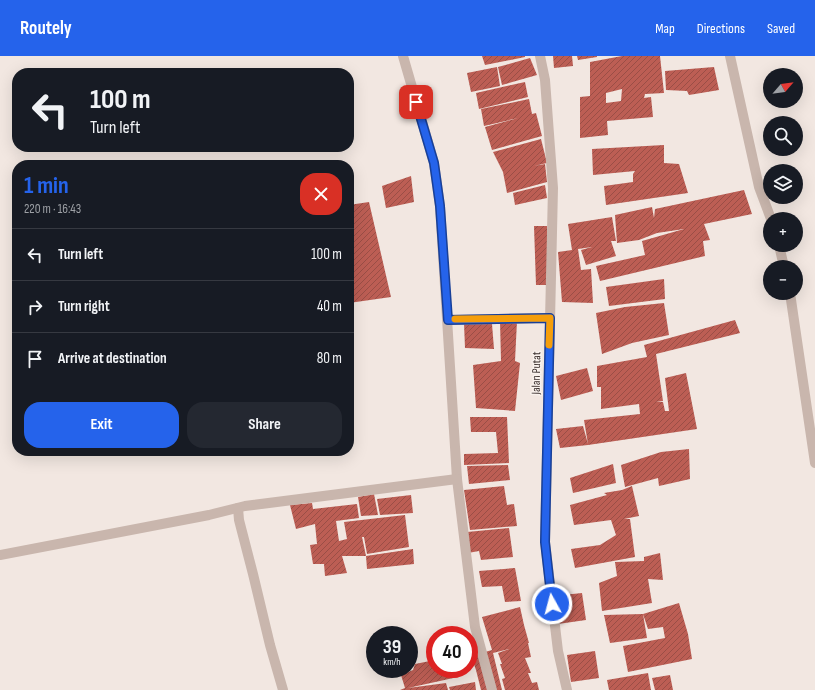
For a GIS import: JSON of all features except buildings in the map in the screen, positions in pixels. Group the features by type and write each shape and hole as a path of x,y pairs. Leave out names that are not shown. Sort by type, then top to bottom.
{"street":[{"path":"403,56 434,163 440,206 457,479 475,627 492,690"},
{"name":"Jalan Putat","path":"540,56 545,80 553,188 547,318 545,542 558,651 567,690"},
{"path":"730,56 759,187 768,212"},
{"path":"791,300 815,463"},
{"path":"448,320 547,318"},
{"path":"0,555 209,515 238,513 457,479"},
{"path":"238,513 270,645 283,690"}],"slow traffic":[{"path":"455,319 550,318 549,345"}],"route":[{"path":"416,102 434,163 440,206 448,320 550,318 545,542 552,604"}]}
